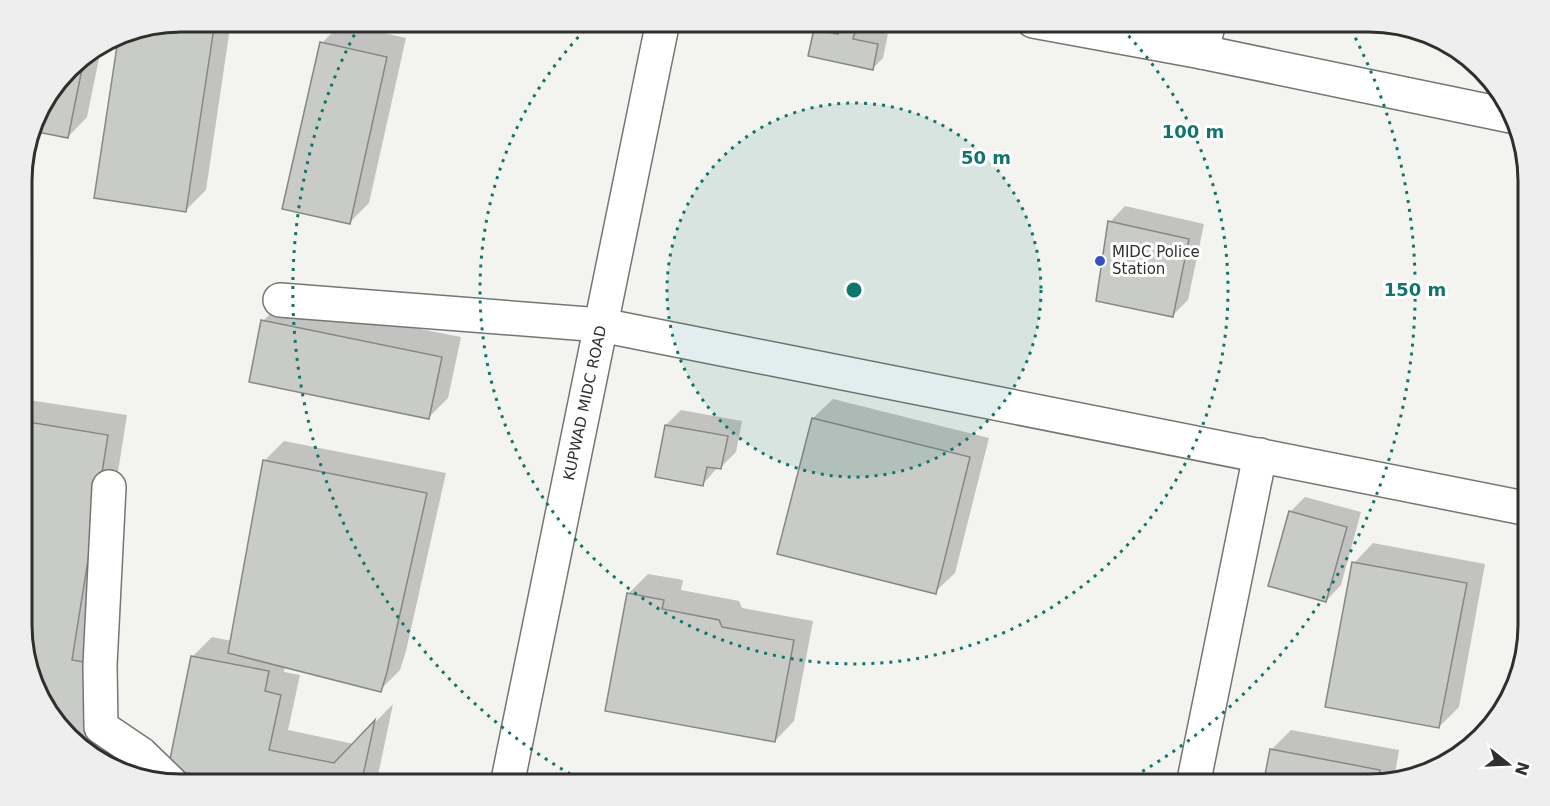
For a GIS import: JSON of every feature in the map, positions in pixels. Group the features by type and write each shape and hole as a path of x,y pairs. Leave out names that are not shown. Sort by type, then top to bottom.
{"street":[{"name":"KUPWAD MIDC ROAD","path":"509,774 661,32"},
{"path":"1160,32 1206,36 1503,114"},
{"path":"280,300 601,325 1518,506"},
{"path":"1196,774 1260,455"},
{"path":"110,487 100,664 101,727 141,754 161,773"}],"building":[{"path":"213,32 186,212 94,198 117,46 151,34"},
{"path":"813,32 838,34 838,32 855,32 853,39 878,44 873,70 808,56"},
{"path":"320,42 387,57 350,224 282,209"},
{"path":"82,68 68,138 40,133 51,106"},
{"path":"1108,221 1189,239 1173,317 1096,301"},
{"path":"261,320 442,357 429,419 249,382"},
{"path":"812,418 970,457 936,594 777,554"},
{"path":"32,423 108,435 72,660 100,665 88,742 75,731 51,700 43,683 33,645"},
{"path":"665,425 728,436 721,469 707,467 703,486 655,477"},
{"path":"263,460 427,493 381,692 228,653"},
{"path":"1289,511 1347,527 1326,602 1268,586"},
{"path":"1352,562 1467,583 1439,728 1325,707"},
{"path":"627,593 664,600 662,609 719,620 722,627 794,640 775,742 605,711"},
{"path":"191,656 269,671 265,691 281,695 269,750 334,763 375,720 363,774 193,774 168,769"},
{"path":"1270,749 1380,770 1379,774 1265,774"}],"place":[{"name":"MIDC Police Station","path":"1100,261"}]}
